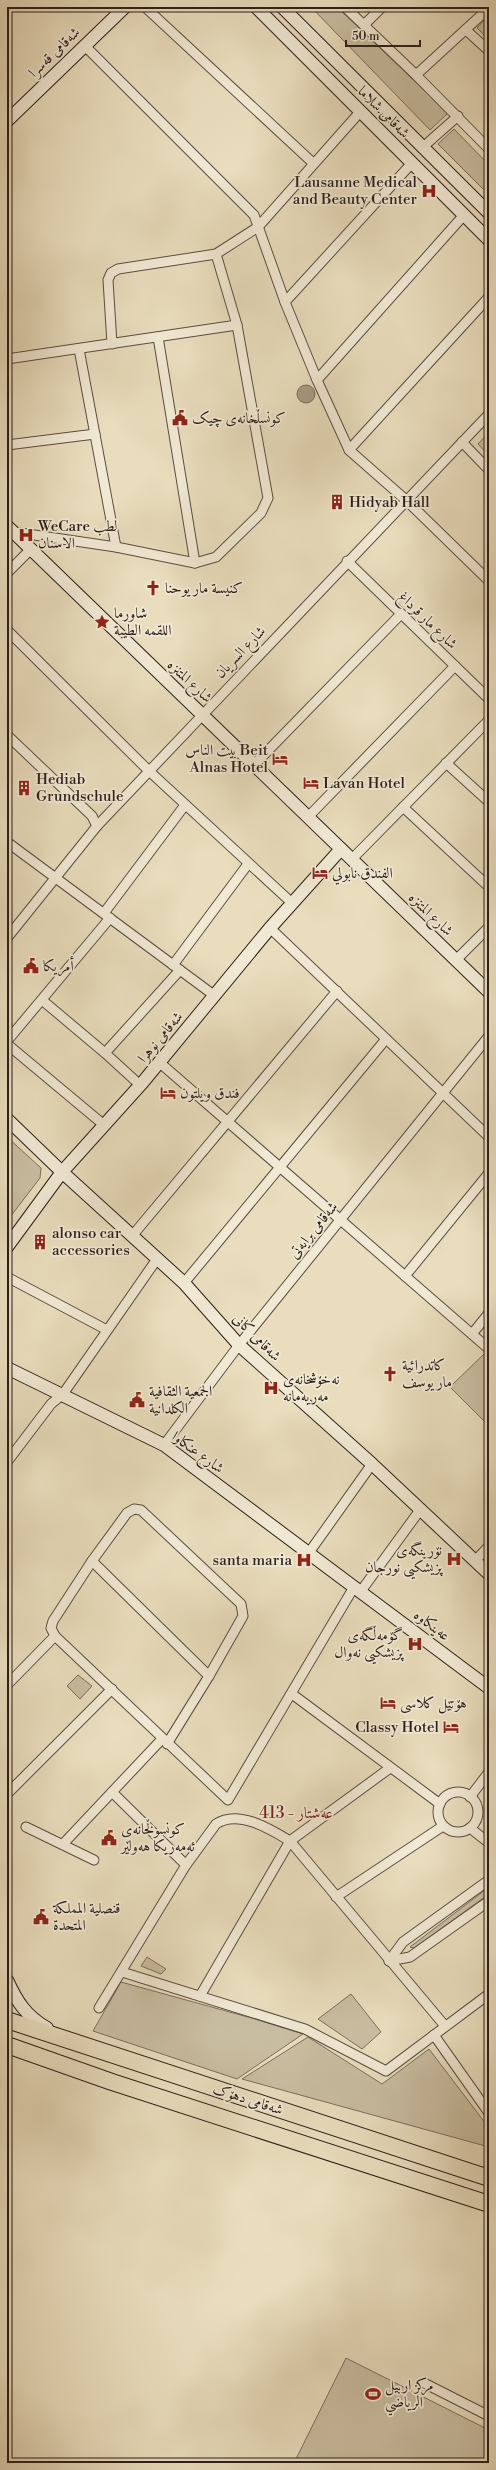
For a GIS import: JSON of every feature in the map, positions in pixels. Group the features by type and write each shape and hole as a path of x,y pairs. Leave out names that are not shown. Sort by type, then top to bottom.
{"highway":[{"name":"شەقامی دهۆک","path":"7,2020 72,2043 487,2178"},
{"name":"شەقامی دهۆک","path":"7,2046 484,2202"},
{"path":"484,2202 487,2178"}],"street":[{"name":"شەقامی قەسرا","path":"7,121 125,7"},
{"path":"145,7 313,163"},
{"name":"شەقامی شلاما","path":"256,7 489,240"},
{"name":"شەقامی شلاما","path":"282,7 489,213"},
{"path":"345,7 458,116 489,149"},
{"path":"364,25 382,7"},
{"path":"416,75 489,8"},
{"path":"466,30 489,51"},
{"path":"84,45 254,215 285,302 317,380 349,450 407,501 489,581"},
{"path":"112,344 108,280 111,272 118,269 216,254 258,227 313,163 360,112"},
{"path":"423,147 458,116"},
{"path":"285,302 412,163"},
{"path":"317,380 464,215"},
{"path":"10,529 116,547 196,563 216,557 261,513 268,498 237,325 216,254"},
{"path":"349,450 489,297"},
{"path":"7,359 237,325"},
{"path":"158,337 196,563"},
{"path":"78,349 116,547"},
{"name":"شارع السريان","path":"7,938 96,826 201,714 489,414"},
{"path":"7,445 95,434"},
{"path":"462,442 489,470"},
{"name":"شارع المتنزه","path":"10,529 489,992"},
{"path":"7,573 31,549"},
{"name":"شارع مار قرداغ","path":"347,561 489,700"},
{"path":"254,765 401,614"},
{"path":"7,630 148,770 248,864 292,903"},
{"path":"308,817 455,666"},
{"path":"352,859 489,720"},
{"path":"7,735 92,816 96,826"},
{"path":"446,763 489,802"},
{"path":"7,1041 42,1000 107,916 185,805"},
{"path":"403,807 489,888"},
{"path":"7,842 215,996"},
{"name":"شەقامی نوهرا","path":"7,1247 62,1172 140,1085 270,928 341,849"},
{"path":"105,1053 177,967 248,864"},
{"path":"456,960 489,927"},
{"path":"270,928 489,1137"},
{"path":"132,1236 226,1121 336,991"},
{"path":"42,1000 105,1053 140,1085"},
{"name":"شەقامی برایەتی","path":"164,1446 239,1345 442,1092 489,1036"},
{"path":"184,1283 386,1039"},
{"path":"7,1044 104,1125"},
{"path":"159,1062 489,1349"},
{"name":"شەقامی کانی","path":"7,1119 62,1172 184,1283 239,1345 372,1464 489,1574"},
{"path":"406,1276 489,1173"},
{"path":"7,1462 51,1404 62,1394 157,1259"},
{"path":"7,1277 107,1330"},
{"path":"472,1334 489,1313"},
{"name":"شارع عنكاوا","path":"7,1368 164,1446 308,1554 358,1589"},
{"path":"308,1554 372,1464"},
{"path":"64,1843 112,1792 164,1741 209,1676 243,1616 241,1604 141,1510 134,1509 127,1513 92,1561 53,1621 51,1628 55,1636 112,1689 164,1741 228,1800 358,1589 420,1510"},
{"path":"475,1561 489,1546"},
{"path":"92,1561 209,1676"},
{"name":"عەینکاوە","path":"358,1589 489,1688"},
{"path":"7,1685 55,1636"},
{"path":"7,1794 112,1689"},
{"path":"292,1694 440,1804"},
{"path":"200,1996 290,1841 390,1768"},
{"path":"470,1797 489,1772"},
{"path":"112,1792 186,1865"},
{"path":"453,1793 465,1794 470,1797 474,1801 478,1812 477,1818 470,1828 460,1832 443,1826 438,1816 440,1804 443,1799 453,1793"},
{"path":"99,2008 186,1865 210,1830 222,1819 237,1819 267,1828 290,1841 336,1898 445,2026"},
{"path":"336,1898 443,1826"},
{"path":"26,1827 64,1843 94,1860"},
{"path":"470,1828 489,1843"},
{"path":"389,1961 403,1942 489,1880"},
{"path":"389,1961 410,1957 489,1901"},
{"path":"122,1972 305,2029 386,2071 489,1994"},
{"path":"7,1980 17,2002 29,2016 72,2043"},
{"path":"434,2035 489,2113"},
{"path":"424,2383 489,2416"},
{"path":"437,2389 439,2384 489,2409"}],"shaded area":[{"path":"311,7 337,7 448,113 430,130"},
{"path":"485,19 489,21 489,40 477,28"},
{"path":"454,129 489,165 489,195 438,144"},
{"path":"306,385 312,388 315,394 312,400 306,403 300,400 297,394 300,388"},
{"path":"489,432 489,456 478,444"},
{"path":"7,1137 41,1168 40,1178 7,1221"},
{"path":"484,1354 489,1358 489,1426 450,1387"},
{"path":"78,1675 92,1686 80,1699 67,1686"},
{"path":"489,1887 489,1894 414,1948 410,1947"},
{"path":"147,1957 166,1969 161,1974 141,1966"},
{"path":"121,1982 255,2019 303,2034 237,2079 93,2031"},
{"path":"351,1994 381,2032 362,2049 318,2019"},
{"path":"308,2037 382,2084 429,2049 489,2128 489,2147 242,2079"},
{"name":"مركز اربيل الرياضي","path":"346,2358 489,2430 489,2463 294,2463"}],"place":[{"name":"Lausanne Medical and Beauty Center","path":"429,191"},
{"name":"کونسڵخانەی چیک","path":"180,418"},
{"name":"Hidyab Hall","path":"337,502"},
{"name":"WeCare لطب الاسنان","path":"26,535"},
{"name":"كنيسة مار يوحنا","path":"153,588"},
{"name":"شاورما اللقمه الطيبة","path":"102,622"},
{"name":"بيت الناس Beit Alnas Hotel","path":"280,759"},
{"name":"Lavan Hotel","path":"311,783"},
{"name":"Hediab Grundschule","path":"24,788"},
{"name":"الفندق نابولي","path":"320,873"},
{"name":"أمريكا","path":"31,966"},
{"name":"فندق ویلتون","path":"168,1093"},
{"name":"alonso car accessories","path":"40,1242"},
{"name":"كاتدرائية مار يوسف","path":"390,1374"},
{"name":"نەخۆشخانەی مەریەمانە","path":"271,1388"},
{"name":"الجمعية الثقافية الكلدانية","path":"137,1400"},
{"name":"نۆرینگەی پزیشکیی نورجان","path":"454,1559"},
{"name":"santa maria","path":"304,1560"},
{"name":"گۆمەڵگەی پزیشکیی نەوال","path":"415,1644"},
{"name":"هۆتێل کلاسی","path":"388,1703"},
{"name":"Classy Hotel","path":"451,1727"},
{"name":"کونسوڵخانەی ئەمەریکا هەولێر","path":"109,1838"},
{"name":"قنصلية المملكة المتحدة","path":"41,1917"},
{"name":"مركز اربيل الرياضي","path":"373,2394"}],"district":[{"name":"عه‌شتار - 413","path":"296,1812"}]}
